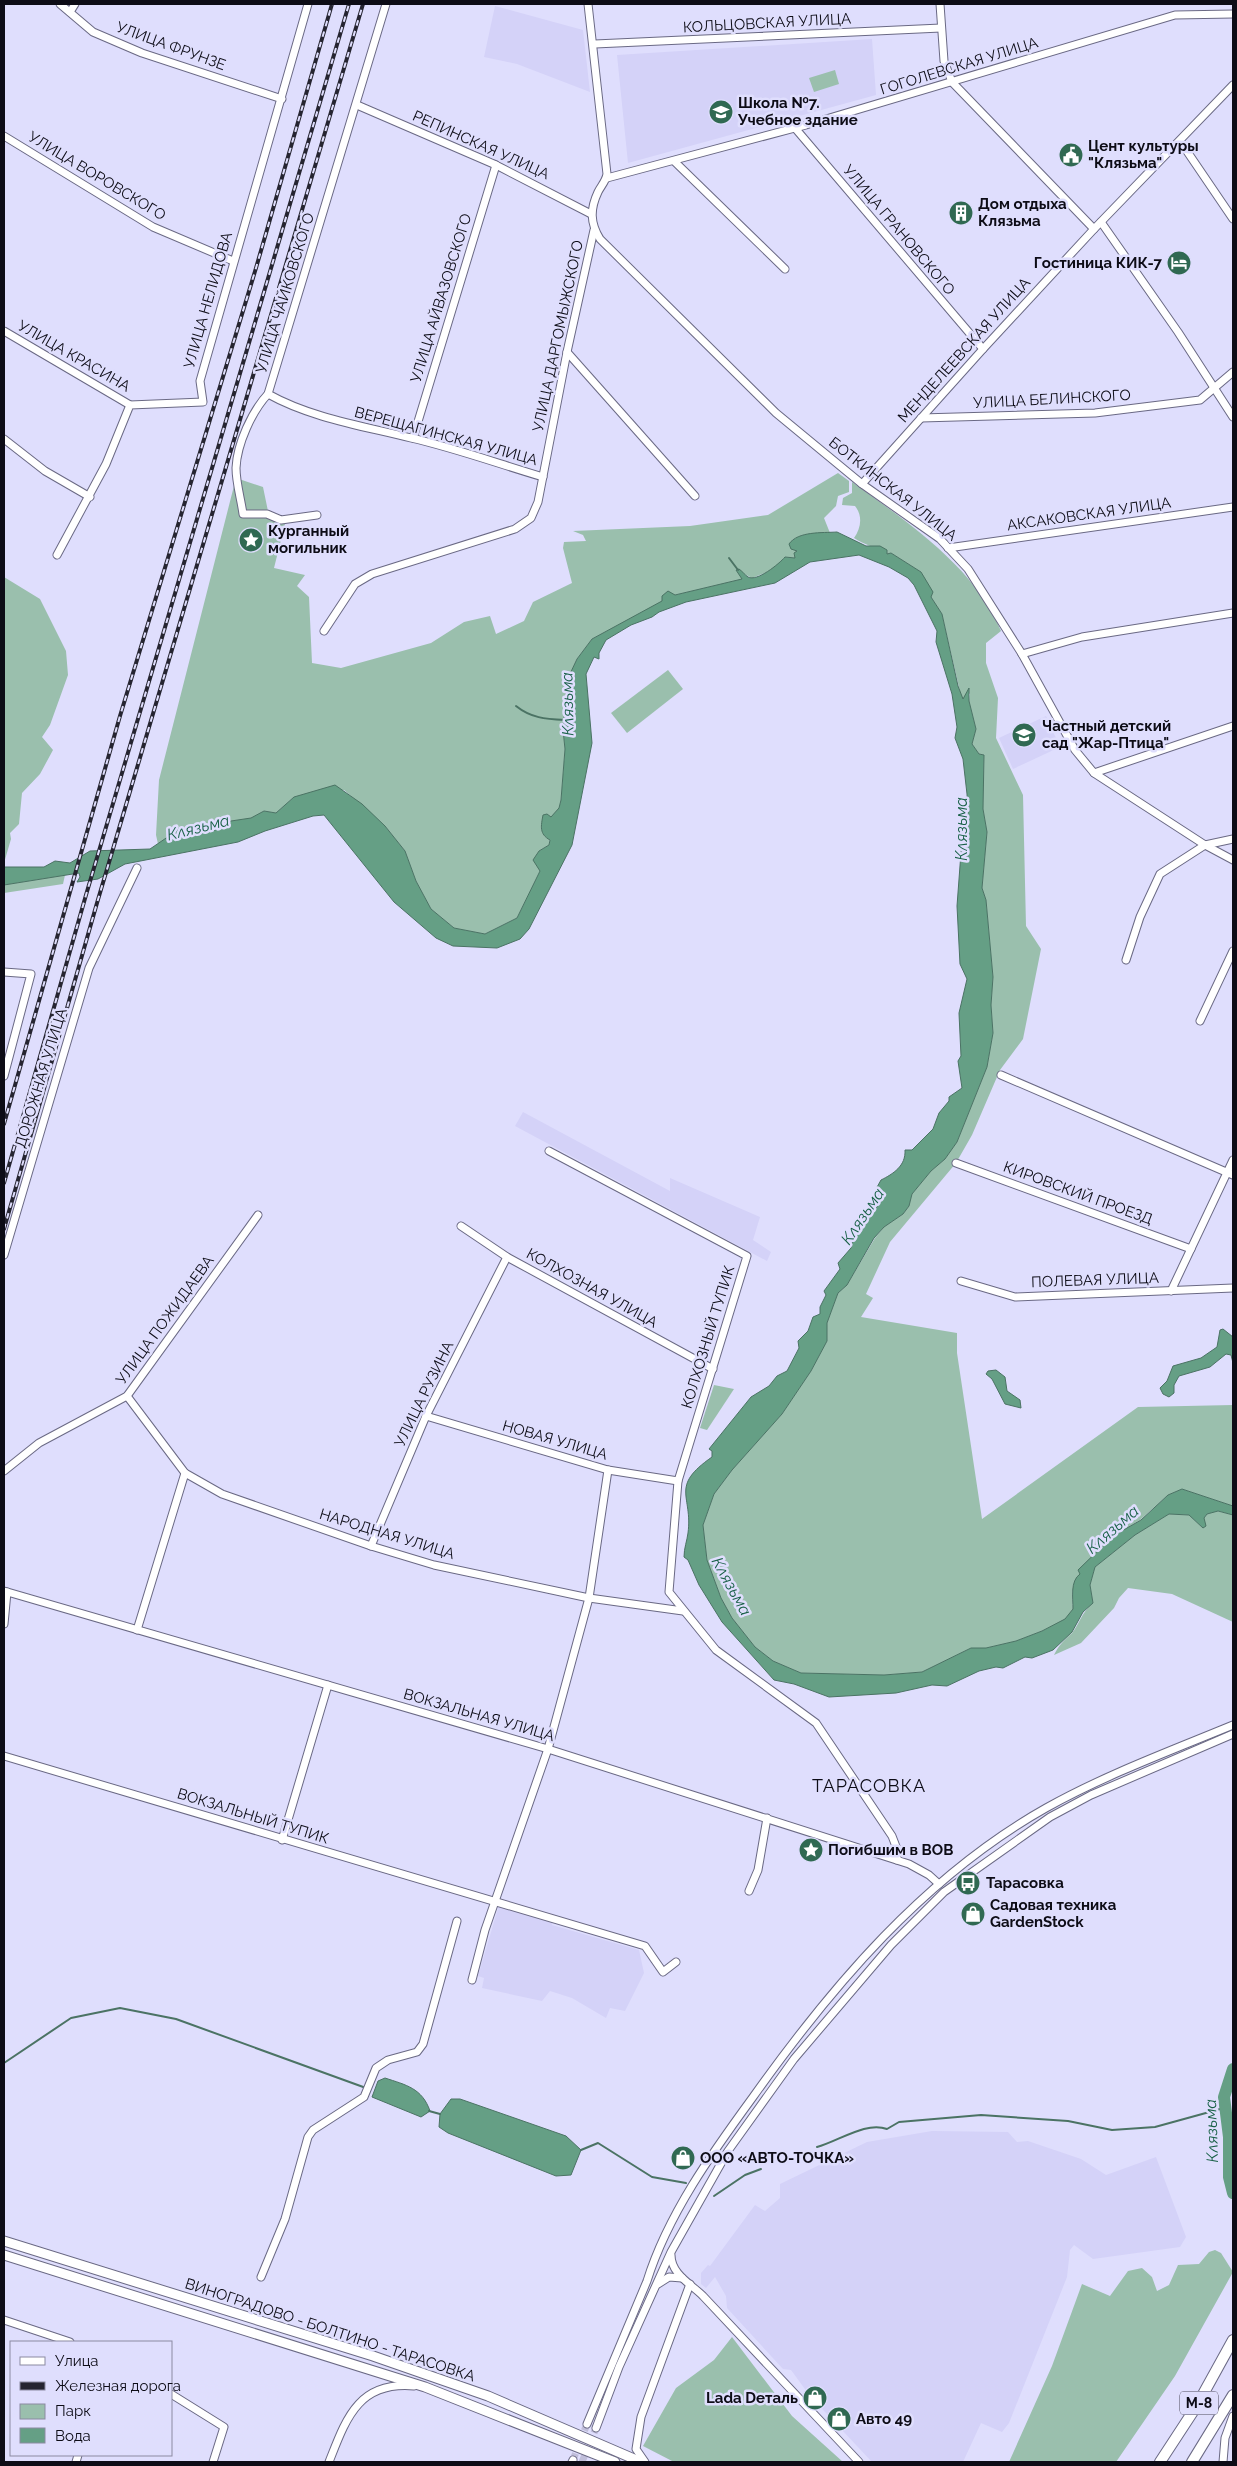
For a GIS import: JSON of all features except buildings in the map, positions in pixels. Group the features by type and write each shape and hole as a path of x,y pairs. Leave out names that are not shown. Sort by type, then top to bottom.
{"highway":[{"name":"М-8","path":"1160,2462 1196,2407 1233,2340"},
{"name":"М-8","path":"1192,2462 1233,2395"}],"main road":[{"name":"ВИНОГРАДОВО - БОЛТИНО - ТАРАСОВКА","path":"4,2241 373,2356 470,2390 559,2425 641,2462"},
{"name":"ВИНОГРАДОВО - БОЛТИНО - ТАРАСОВКА","path":"4,2255 425,2387 614,2462"}],"street":[{"name":"УЛИЦА ФРУНЗЕ","path":"60,4 94,32 142,53 282,99"},
{"path":"70,12 75,4"},
{"name":"УЛИЦА НЕЛИДОВА","path":"130,404 203,402 200,381 233,260 282,99 308,4"},
{"name":"УЛИЦА ЧАЙКОВСКОГО","path":"317,515 281,520 267,514 243,514 236,468 238,454 258,405 268,394 386,4"},
{"path":"588,4 595,44 606,178"},
{"path":"940,4 944,61 952,82 1094,229"},
{"name":"ГОГОЛЕВСКАЯ УЛИЦА","path":"606,178 795,128 1175,15 1233,14"},
{"name":"КОЛЬЦОВСКАЯ УЛИЦА","path":"595,44 941,28"},
{"name":"МЕНДЕЛЕЕВСКАЯ УЛИЦА","path":"862,484 1094,229 1233,85"},
{"name":"РЕПИНСКАЯ УЛИЦА","path":"357,105 496,166 591,214"},
{"name":"УЛИЦА ГРАНОВСКОГО","path":"795,128 983,349"},
{"name":"УЛИЦА ВОРОВСКОГО","path":"4,136 152,227 233,260"},
{"path":"1180,141 1233,219"},
{"path":"674,161 785,269"},
{"name":"УЛИЦА АЙВАЗОВСКОГО","path":"413,438 496,166"},
{"name":"БОТКИНСКАЯ УЛИЦА","path":"606,178 598,192 591,214 594,230 600,239 756,395 862,484 936,536 968,569 1022,654 1075,750 1094,773 1205,845 1233,860"},
{"path":"1101,222 1178,332 1233,417"},
{"name":"УЛИЦА ДАРГОМЫЖСКОГО","path":"543,477 566,352 594,230"},
{"name":"УЛИЦА КРАСИНА","path":"4,331 130,404"},
{"path":"566,352 695,496"},
{"name":"УЛИЦА БЕЛИНСКОГО","path":"921,418 1095,414 1200,400 1233,372"},
{"name":"ВЕРЕЩАГИНСКАЯ УЛИЦА","path":"268,394 283,402 352,425 413,438 543,477 538,502 531,518 515,529 372,574 355,584 324,630"},
{"path":"57,555 90,497 130,404"},
{"path":"4,439 45,472 90,497"},
{"name":"АКСАКОВСКАЯ УЛИЦА","path":"948,548 1233,507"},
{"path":"1022,654 1082,637 1233,613"},
{"path":"1094,773 1233,726"},
{"path":"1126,960 1140,917 1160,874 1205,845 1233,839"},
{"name":"ДОРОЖНАЯ УЛИЦА","path":"4,1255 89,968 136,868"},
{"path":"1200,1021 1233,951"},
{"path":"4,972 31,974 4,1076"},
{"path":"1001,1075 1230,1174"},
{"name":"КОЛХОЗНЫЙ ТУПИК","path":"549,1151 747,1256 678,1481 669,1592 716,1650 816,1723 892,1836 897,1849 897,1860"},
{"path":"1172,1291 1190,1249 1230,1174 1233,1160"},
{"name":"КИРОВСКИЙ ПРОЕЗД","path":"956,1163 1190,1249"},
{"name":"УЛИЦА ПОЖИДАЕВА","path":"4,1472 39,1443 127,1396 258,1215"},
{"name":"КОЛХОЗНАЯ УЛИЦА","path":"461,1226 507,1257 713,1369"},
{"name":"УЛИЦА РУЗИНА","path":"371,1546 426,1416 507,1257"},
{"name":"ПОЛЕВАЯ УЛИЦА","path":"961,1281 1016,1296 1233,1288"},
{"name":"НАРОДНАЯ УЛИЦА","path":"127,1396 185,1473 222,1494 371,1546 434,1565 589,1598 683,1611"},
{"name":"НОВАЯ УЛИЦА","path":"426,1416 608,1470 678,1481"},
{"path":"472,1980 496,1901 548,1749 589,1598 608,1470"},
{"path":"137,1630 185,1473"},
{"path":"4,1624 5,1592"},
{"name":"ВОКЗАЛЬНАЯ УЛИЦА","path":"5,1592 548,1749 897,1860 920,1869 939,1884"},
{"path":"282,1840 328,1685"},
{"path":"586,2424 647,2281 654,2260 671,2225 718,2145 784,2052 896,1924 939,1884 983,1850 1060,1801 1108,1777 1233,1725"},
{"path":"596,2428 619,2367 671,2252 728,2151 794,2059 859,1981 926,1908 963,1877 1050,1817 1099,1792 1233,1734"},
{"name":"ВОКЗАЛЬНЫЙ ТУПИК","path":"4,1756 282,1840 645,1946 664,1972 676,1962"},
{"path":"749,1891 758,1870 767,1818"},
{"path":"261,2277 285,2219 308,2137 313,2130 364,2097 376,2068 388,2060 417,2052 423,2044 457,1921"},
{"path":"671,2252 673,2267 682,2278 690,2284 859,2462"},
{"path":"657,2284 669,2276 682,2278"},
{"path":"645,2462 636,2449 641,2417 690,2284"},
{"path":"4,2320 67,2341"},
{"path":"329,2462 346,2419 355,2406 372,2393 388,2386 425,2387"},
{"path":"172,2395 224,2427 212,2462"},
{"path":"1222,2462 1225,2438 1233,2416"}],"shaded area":[{"path":"495,6 583,30 590,92 517,64 484,57"},
{"name":"Школа №7. Учебное здание","path":"872,39 876,95 628,163 617,55"},
{"path":"1046,716 1060,747 1013,769 999,738"},
{"path":"523,1112 670,1191 670,1178 760,1217 753,1240 771,1252 767,1261 515,1126"},
{"path":"499,1905 553,1920 552,1925 639,1950 644,1973 625,2011 610,2008 606,2018 572,1998 550,1991 542,2001 482,1988 484,1978 478,1976"},
{"path":"932,2131 1008,2132 1017,2142 1028,2141 1081,2159 1106,2175 1156,2157 1186,2237 1180,2247 1093,2259 1074,2245 1070,2250 1067,2277 1009,2423 1002,2432 981,2423 963,2462 872,2462 810,2396 791,2370 783,2369 727,2308 726,2296 715,2277 706,2288 701,2284 701,2273 708,2265 710,2266 755,2205 765,2211 780,2198 780,2184 867,2142"}],"green space":[{"path":"835,70 839,84 814,92 809,78"},
{"path":"838,473 849,481 849,492 838,496 836,506 824,518 830,533 803,535 792,540 797,552 796,558 785,557 772,570 752,578 736,570 743,579 675,595 592,639 577,659 569,676 563,730 565,749 561,800 559,808 551,818 549,845 539,851 535,858 540,871 517,918 485,934 454,928 431,909 416,881 405,851 385,826 344,790 294,797 276,813 264,811 251,819 231,821 221,829 209,832 178,830 158,844 156,835 159,780 236,478 263,487 269,516 285,524 274,568 305,575 297,586 309,597 312,663 341,668 431,643 464,622 490,616 496,634 524,621 533,602 572,583 563,548 564,542 586,541 583,535 573,531 690,526 768,515"},
{"path":"852,482 916,529 957,566 989,608 1001,631 986,643 986,663 998,698 996,738 1023,795 1026,926 1041,949 1023,1039 1000,1070 972,1135 956,1163 890,1242 866,1294 873,1298 861,1317 957,1333 957,1353 982,1519 1138,1407 1233,1405 1233,1506 1182,1489 1168,1495 1081,1568 1072,1592 1073,1609 1066,1619 1016,1641 986,1648 971,1648 922,1672 884,1675 801,1673 773,1661 755,1647 732,1618 721,1598 707,1560 703,1525 714,1494 732,1470 782,1414 811,1371 827,1341 827,1323 838,1293 847,1285 875,1238 884,1227 903,1214 909,1206 912,1194 931,1171 945,1159 957,1142 987,1067 993,1033 991,1005 993,977 986,900 982,888 987,832 983,809 984,755 979,754 972,744 976,729 969,701 970,694 967,692 966,698 963,699 961,696 942,614 931,597 921,572 891,553 887,554 854,538 860,526 858,510 855,506 842,505 843,498 852,493"},
{"path":"4,577 40,599 66,651 68,675 50,725 42,737 53,750 40,774 22,793 19,824 10,833 11,839 4,863"},
{"path":"668,670 683,689 627,733 611,713"},
{"path":"65,875 63,884 4,893 4,885"},
{"path":"714,1385 734,1389 707,1430 700,1428"},
{"path":"1217,1511 1233,1515 1233,1622 1172,1594 1128,1588 1119,1598 1114,1608 1081,1643 1054,1655 1093,1603 1090,1585 1095,1567 1135,1535 1169,1514 1189,1515 1203,1528 1204,1518 1207,1514"},
{"path":"1215,2250 1221,2253 1233,2272 1175,2376 1116,2462 1009,2462 1052,2366 1082,2284 1110,2296 1128,2271 1142,2268 1152,2277 1157,2291 1169,2285 1178,2265 1199,2264 1209,2252"},
{"path":"732,2337 792,2416 843,2462 674,2462 643,2446 676,2388 714,2360"}],"water":[{"path":"837,532 866,546 880,546 887,550 887,554 891,553 921,572 933,592 931,597 942,614 958,686 963,699 969,688 969,701 976,729 972,744 979,754 984,755 983,809 987,832 982,888 986,900 993,977 991,1005 993,1033 987,1067 957,1142 945,1159 931,1171 912,1194 909,1206 903,1214 884,1227 874,1238 847,1285 838,1293 827,1323 827,1341 811,1371 782,1414 732,1470 714,1494 703,1525 707,1560 721,1598 732,1618 755,1647 773,1661 801,1673 884,1675 922,1672 971,1648 986,1648 1016,1641 1042,1631 1065,1619 1073,1609 1073,1590 1075,1581 1080,1574 1078,1570 1113,1536 1141,1520 1168,1495 1182,1489 1233,1506 1233,1515 1218,1511 1207,1514 1204,1518 1206,1526 1203,1528 1189,1515 1169,1514 1135,1535 1095,1567 1090,1585 1093,1603 1083,1612 1072,1632 1053,1650 1032,1658 1025,1657 1003,1668 996,1667 979,1671 947,1686 932,1685 896,1693 829,1697 794,1684 774,1680 722,1622 699,1585 688,1560 684,1557 689,1520 686,1492 691,1476 712,1457 712,1451 709,1449 751,1397 769,1386 777,1376 787,1371 799,1348 798,1341 808,1331 813,1317 820,1314 820,1307 826,1295 824,1291 840,1269 838,1263 851,1248 855,1230 860,1222 869,1217 878,1205 876,1189 881,1180 898,1169 905,1156 905,1150 912,1150 933,1129 939,1113 949,1101 949,1097 962,1088 958,1061 961,1056 959,1013 967,979 960,964 957,906 962,839 968,812 967,794 963,759 955,738 957,727 952,694 936,642 937,631 914,585 908,578 889,567 859,555 810,562 775,583 686,602 659,612 652,617 631,625 606,640 599,653 599,659 594,657 586,674 592,743 572,845 529,929 520,939 497,948 453,946 436,938 394,902 324,815 313,816 265,831 238,842 125,864 98,879 77,882 80,877 79,873 4,885 4,867 44,867 55,861 70,863 90,851 150,849 178,830 209,832 221,828 231,821 251,818 264,811 276,813 294,797 335,785 362,804 385,826 405,851 416,881 431,909 454,928 485,934 517,918 540,871 533,860 539,851 549,845 550,840 542,832 543,815 547,814 551,817 559,808 561,800 565,749 563,730 569,676 577,659 592,639 662,601 662,596 668,591 675,595 742,579 736,570 739,569 748,577 757,577 773,568 785,557 795,558 794,553 797,551 791,549 789,544 798,537"},
{"path":"1223,1329 1233,1337 1233,1363 1231,1355 1226,1354 1210,1367 1179,1376 1174,1385 1174,1393 1169,1397 1163,1394 1160,1388 1167,1381 1173,1366 1201,1358 1217,1347 1220,1330"},
{"path":"996,1370 1005,1377 1007,1391 1020,1400 1021,1408 1005,1404 992,1379 986,1374 988,1371"},
{"path":"385,2078 406,2085 418,2092 427,2103 430,2111 421,2117 372,2097 378,2081"},
{"path":"451,2099 460,2099 566,2136 581,2150 571,2175 556,2176 448,2133 439,2127 440,2114"}],"waterway":[{"path":"729,558 738,570"},
{"path":"516,706 527,713 539,717 565,720"},
{"path":"4,2063 71,2018 120,2008 176,2019 366,2088"},
{"name":"Клязьма","path":"1233,2069 1224,2097 1229,2137 1229,2177 1233,2193"},
{"path":"817,2147 861,2130 879,2127 887,2129 899,2122 981,2115 1068,2121 1112,2130 1155,2127 1224,2108"},
{"path":"429,2111 440,2114"},
{"path":"581,2150 598,2143 652,2177 686,2183"},
{"path":"714,2196 745,2175 761,2169"}],"tunnel":[{"path":"573,2460 587,2424"},
{"path":"582,2462 596,2428"}],"railway":[{"path":"4,1124 120,716 256,268 332,4"},
{"path":"4,1183 86,895 349,4"},
{"path":"4,1229 97,903 363,4"}],"place":[{"name":"Школа №7. Учебное здание","path":"721,112"},
{"name":"Цент культуры \"Клязьма\"","path":"1071,155"},
{"name":"Дом отдыха Клязьма","path":"961,213"},
{"name":"Гостиница КИК-7","path":"1179,263"},
{"name":"Курганный могильник","path":"251,540"},
{"name":"Частный детский сад \"Жар-Птица\"","path":"1024,735"},
{"name":"Погибшим в ВОВ","path":"811,1850"},
{"name":"Тарасовка","path":"968,1883"},
{"name":"Садовая техника GardenStock","path":"973,1914"},
{"name":"ООО «АВТО-ТОЧКА»","path":"683,2158"},
{"name":"Lada Dеталь","path":"815,2398"},
{"name":"Авто 49","path":"839,2419"}],"district":[{"name":"ТАРАСОВКА","path":"869,1786"}]}
